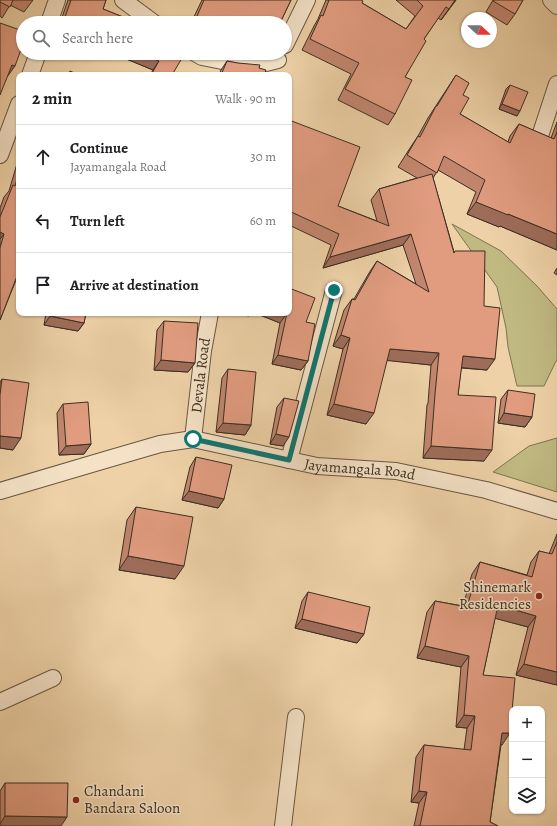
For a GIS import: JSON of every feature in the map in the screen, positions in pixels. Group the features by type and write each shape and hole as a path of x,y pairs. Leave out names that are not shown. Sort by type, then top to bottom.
{"street":[{"path":"51,16 57,0"},
{"path":"123,0 145,16"},
{"path":"292,31 307,0"},
{"path":"551,0 557,6"},
{"path":"31,72 35,60"},
{"path":"214,60 258,65 277,63"},
{"path":"541,133 557,84"},
{"path":"0,155 16,112"},
{"path":"289,460 334,290"},
{"name":"Devala Road","path":"193,439 203,351 209,316"},
{"name":"Jayamangala Road","path":"0,491 160,444 193,439 317,466 396,471 486,490 557,511"},
{"path":"0,702 54,678"},
{"path":"283,826 296,717"}],"shaded area":[{"path":"452,224 501,251 537,286 557,309 557,361 544,386 517,386 497,287"},
{"path":"557,438 557,492 493,472 529,446"}],"building":[{"path":"0,0 13,0 10,7 0,2"},
{"path":"71,0 106,0 103,9 120,16 65,16"},
{"path":"204,0 291,0 283,16 197,16"},
{"path":"329,0 361,0 363,1 362,3 406,29 423,6 417,0 455,0 449,9 446,7 424,39 426,41 405,77 412,80 395,114 345,89 359,63 310,39 321,15 323,16"},
{"path":"523,0 515,14 493,1"},
{"path":"0,23 16,29 17,60 15,66 12,65 0,95"},
{"path":"157,60 181,60 174,72 153,72 159,61"},
{"path":"227,61 260,65 259,68 266,70 265,72 222,72"},
{"path":"456,75 469,83 463,95 469,98 460,114 510,143 519,124 554,139 557,132 557,234 476,202 485,180 444,156 437,173 407,155 418,136 420,137 436,106"},
{"path":"510,85 528,92 520,111 502,104"},
{"path":"292,121 360,147 338,206 389,226 379,189 432,174 454,253 455,251 485,251 484,306 500,308 495,359 463,356 458,395 496,397 492,450 431,446 439,353 390,349 374,413 334,404 350,338 341,335 352,299 355,300 377,261 429,292 411,234 330,257 339,234 292,212"},
{"path":"16,183 16,279 0,320 0,248 4,234 0,232 0,217 13,185 15,186"},
{"path":"292,289 315,298 306,322 315,324 308,361 278,355 286,316 292,316"},
{"path":"50,316 85,316 84,323"},
{"path":"164,321 198,323 195,363 161,360"},
{"path":"228,369 256,372 251,425 223,423"},
{"path":"2,379 29,383 21,438 0,436 0,395"},
{"path":"508,390 535,394 532,417 504,413"},
{"path":"284,398 299,401 289,437 276,434"},
{"path":"88,402 91,444 66,446 63,404"},
{"path":"196,457 232,465 224,499 189,491"},
{"path":"136,507 193,517 184,566 128,556"},
{"path":"557,542 557,672 524,664 536,616 498,605 483,675 515,678 512,706 509,706 509,733 502,733 490,822 498,826 420,826 427,792 419,791 424,745 471,750 475,716 464,715 469,656 425,646 435,601 467,607 480,562 532,577 539,551 552,554"},
{"path":"308,592 370,607 364,634 302,619"},
{"path":"5,783 68,783 67,817 5,816"}],"place":[{"name":"Shinemark Residencies","path":"539,596"},
{"name":"Chandani Bandara Saloon","path":"76,800"}],"route":[{"path":"193,439 289,460 334,290"}]}
